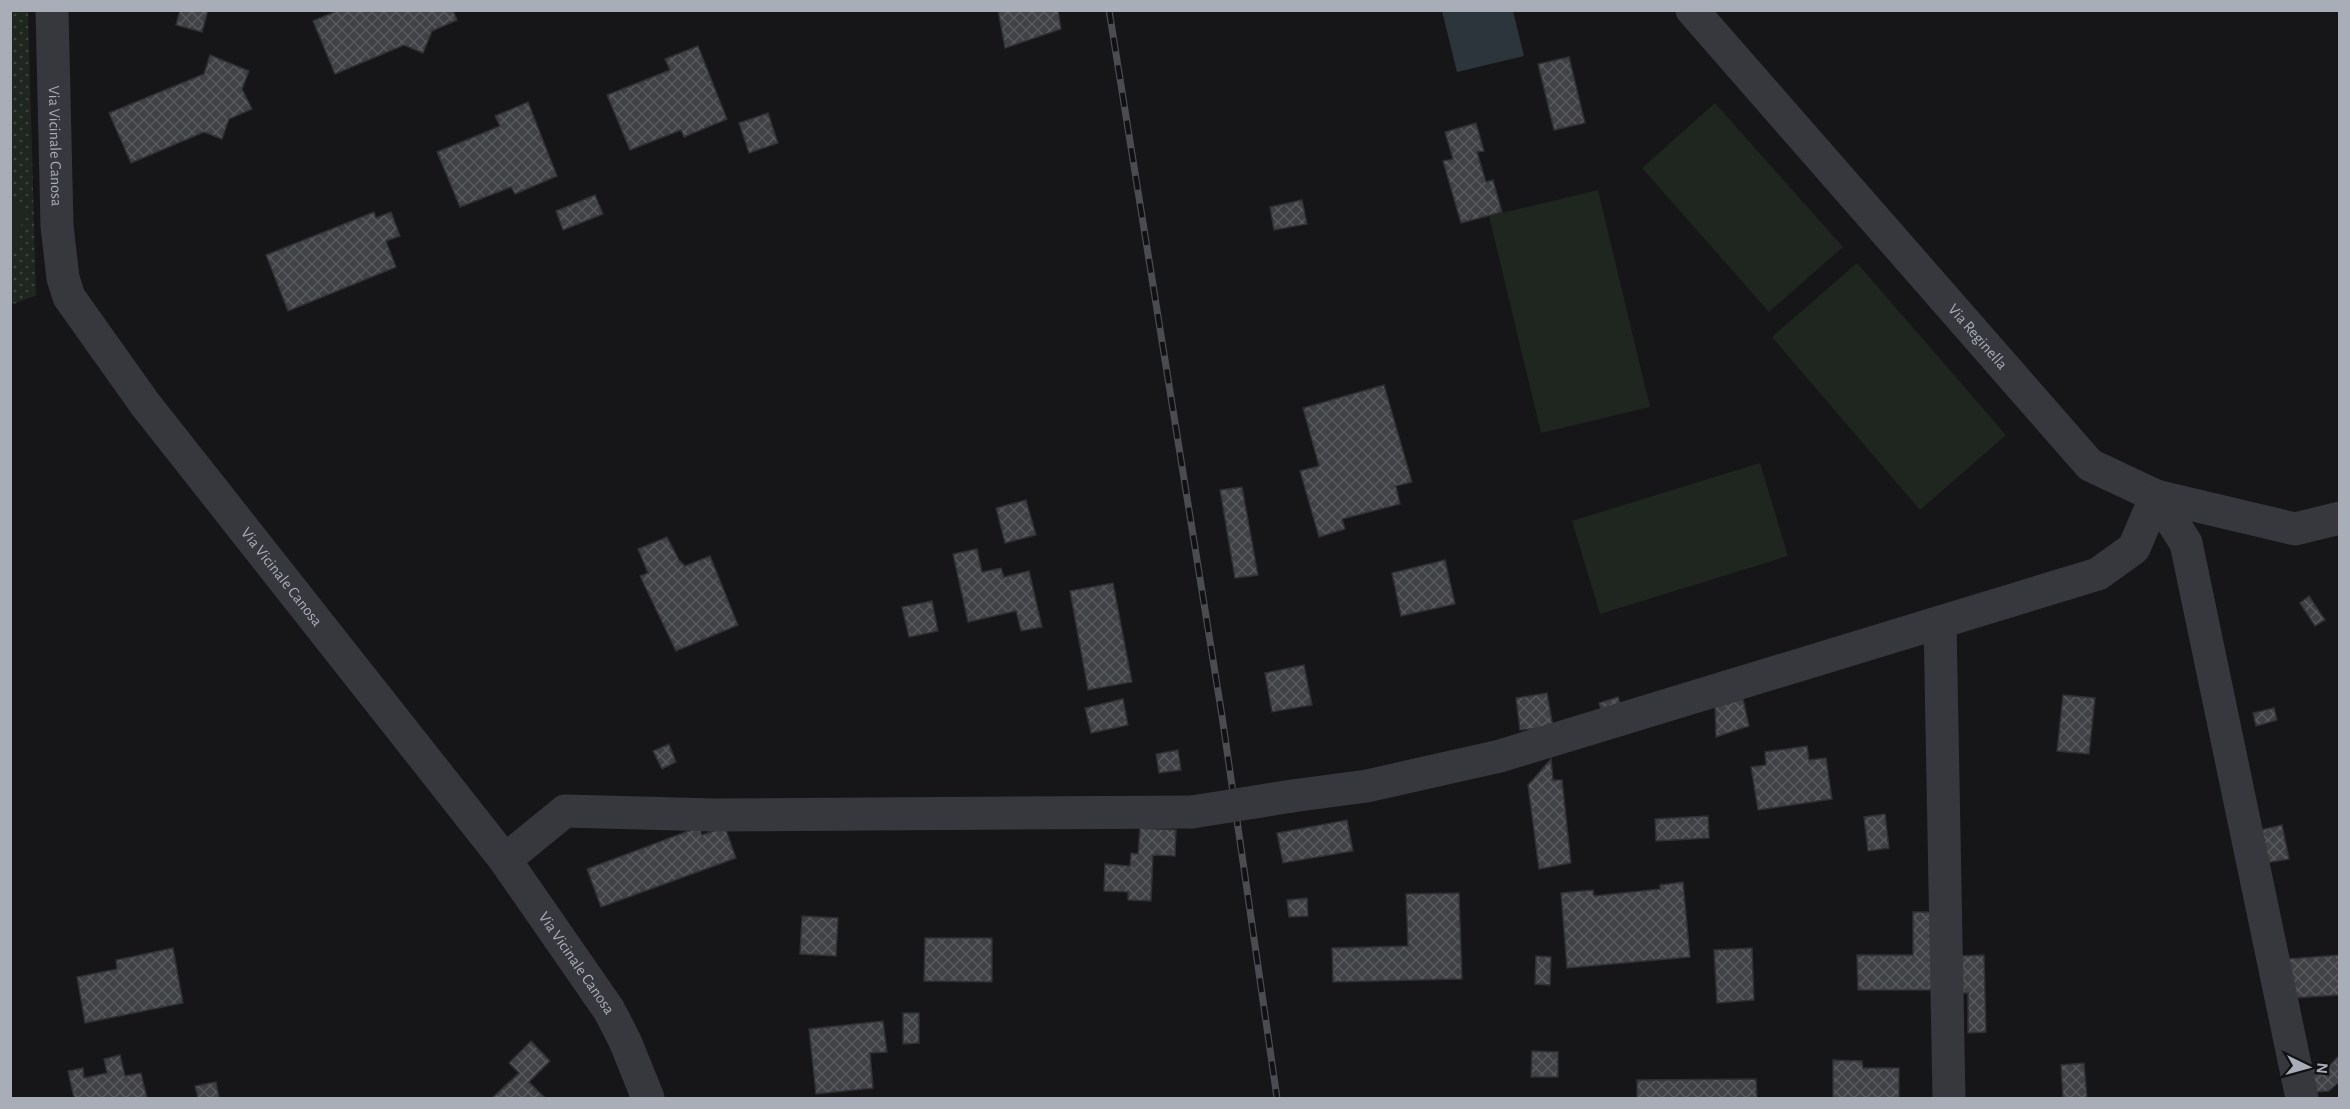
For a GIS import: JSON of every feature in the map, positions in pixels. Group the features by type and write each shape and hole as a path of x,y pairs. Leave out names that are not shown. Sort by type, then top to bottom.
{"street":[{"name":"Via Vicinale Canosa","path":"52,10 57,226 63,278 69,297 146,404 505,860 609,1010 625,1041 648,1098"},
{"name":"Via Reginella","path":"1692,10 2090,465 2156,496 2295,529 2340,518"},
{"path":"505,860 564,812 727,814 1192,812 1367,786 1500,756 2097,574 2134,548 2156,496"},
{"path":"2156,496 2186,543 2302,1098"},
{"path":"1940,622 1949,1098"}],"shaded area":[{"path":"11,11 28,11 36,295 11,305"},
{"path":"1442,11 1513,11 1524,56 1457,72"},
{"path":"1715,103 1843,247 1769,312 1642,168"},
{"path":"1598,190 1650,407 1541,433 1489,216"},
{"path":"10,204 26,208 11,263"},
{"path":"1857,263 2006,435 1920,510 1772,337"},
{"path":"1760,463 1788,556 1600,614 1572,521"}],"building":[{"path":"180,10 208,10 202,32 176,25"},
{"path":"339,10 453,10 457,20 432,31 423,53 404,45 335,74 313,21"},
{"path":"998,10 1058,10 1061,29 1005,48"},
{"path":"698,46 727,119 684,137 681,130 630,150 607,95 670,70 665,59"},
{"path":"210,55 249,71 242,89 252,109 229,119 222,139 204,132 131,163 109,113 204,74"},
{"path":"1569,57 1585,123 1554,130 1538,64"},
{"path":"528,102 557,176 515,194 511,187 460,207 437,152 500,126 495,116"},
{"path":"768,113 778,143 749,153 739,123"},
{"path":"1476,123 1484,151 1477,152 1486,182 1493,180 1502,212 1461,223 1443,161 1453,159 1445,132"},
{"path":"595,195 603,214 563,230 556,211"},
{"path":"1302,200 1307,224 1274,230 1270,207"},
{"path":"374,212 376,218 391,212 400,236 386,241 396,267 288,311 266,255"},
{"path":"1384,385 1412,482 1396,486 1400,504 1342,519 1345,529 1319,537 1300,471 1319,466 1303,408"},
{"path":"1242,487 1258,575 1235,578 1220,490"},
{"path":"1026,500 1036,535 1005,543 996,508"},
{"path":"667,537 679,560 685,566 710,556 738,625 676,651 640,576 648,573 638,549"},
{"path":"977,549 982,572 1001,568 1004,577 1029,571 1042,627 1021,631 1016,611 968,622 953,554"},
{"path":"1445,560 1455,604 1401,616 1392,573"},
{"path":"1113,583 1132,682 1088,690 1070,591"},
{"path":"2309,596 2325,620 2315,626 2300,603"},
{"path":"932,601 938,631 909,637 902,607"},
{"path":"1304,665 1312,705 1272,712 1265,673"},
{"path":"1547,693 1553,727 1520,730 1516,698"},
{"path":"2063,695 2095,698 2089,754 2057,751"},
{"path":"1618,697 1623,712 1604,718 1599,703"},
{"path":"1123,699 1128,725 1091,733 1085,708"},
{"path":"1743,699 1749,726 1716,737 1715,707"},
{"path":"2274,708 2277,720 2256,726 2253,713"},
{"path":"669,744 676,762 662,769 653,751"},
{"path":"1807,746 1809,760 1826,758 1832,799 1758,810 1751,767 1766,765 1765,752"},
{"path":"1178,750 1181,770 1159,773 1156,754"},
{"path":"1551,759 1553,780 1562,780 1571,863 1539,869 1528,785"},
{"path":"1885,814 1889,848 1868,851 1864,817"},
{"path":"1708,816 1709,838 1656,841 1655,819"},
{"path":"1347,820 1353,851 1283,863 1277,833"},
{"path":"2282,825 2289,859 2265,863 2256,831"},
{"path":"699,827 702,835 725,827 736,858 601,907 587,869"},
{"path":"1140,828 1176,830 1175,856 1153,855 1151,901 1128,900 1128,892 1104,891 1105,864 1130,866 1131,853 1138,854"},
{"path":"1683,882 1690,957 1567,968 1561,893 1593,890 1594,896 1660,889 1660,885"},
{"path":"1459,893 1462,979 1333,982 1332,948 1408,946 1406,894"},
{"path":"1307,898 1308,916 1289,917 1287,900"},
{"path":"1913,912 1934,912 1933,990 1858,990 1857,955 1913,955"},
{"path":"802,916 838,918 836,956 800,954"},
{"path":"925,938 992,938 992,982 924,981"},
{"path":"173,948 183,1003 85,1023 77,977 117,969 116,960"},
{"path":"1752,948 1754,1000 1717,1003 1714,950"},
{"path":"1984,955 1986,1032 1968,1033 1968,993 1959,993 1958,956"},
{"path":"2340,955 2340,995 2293,998 2285,959"},
{"path":"1536,956 1551,957 1550,985 1535,984"},
{"path":"903,1013 919,1013 919,1043 903,1044"},
{"path":"883,1021 887,1052 870,1053 873,1088 816,1094 809,1029"},
{"path":"531,1041 550,1061 529,1082 545,1098 492,1098 519,1073 509,1063"},
{"path":"1532,1051 1558,1052 1558,1077 1531,1077"},
{"path":"120,1055 125,1076 141,1073 147,1098 74,1098 68,1071 83,1068 84,1078 107,1073 104,1059"},
{"path":"2340,1055 2340,1081 2329,1091 2315,1092 2312,1069 2329,1066"},
{"path":"1833,1060 1862,1061 1863,1068 1899,1068 1899,1098 1833,1098"},
{"path":"2084,1063 2087,1098 2063,1098 2061,1065"},
{"path":"1756,1079 1757,1098 1637,1098 1637,1080"},
{"path":"216,1082 219,1098 198,1098 195,1086"}],"railway":[{"path":"1109,10 1222,716 1277,1098"}]}
